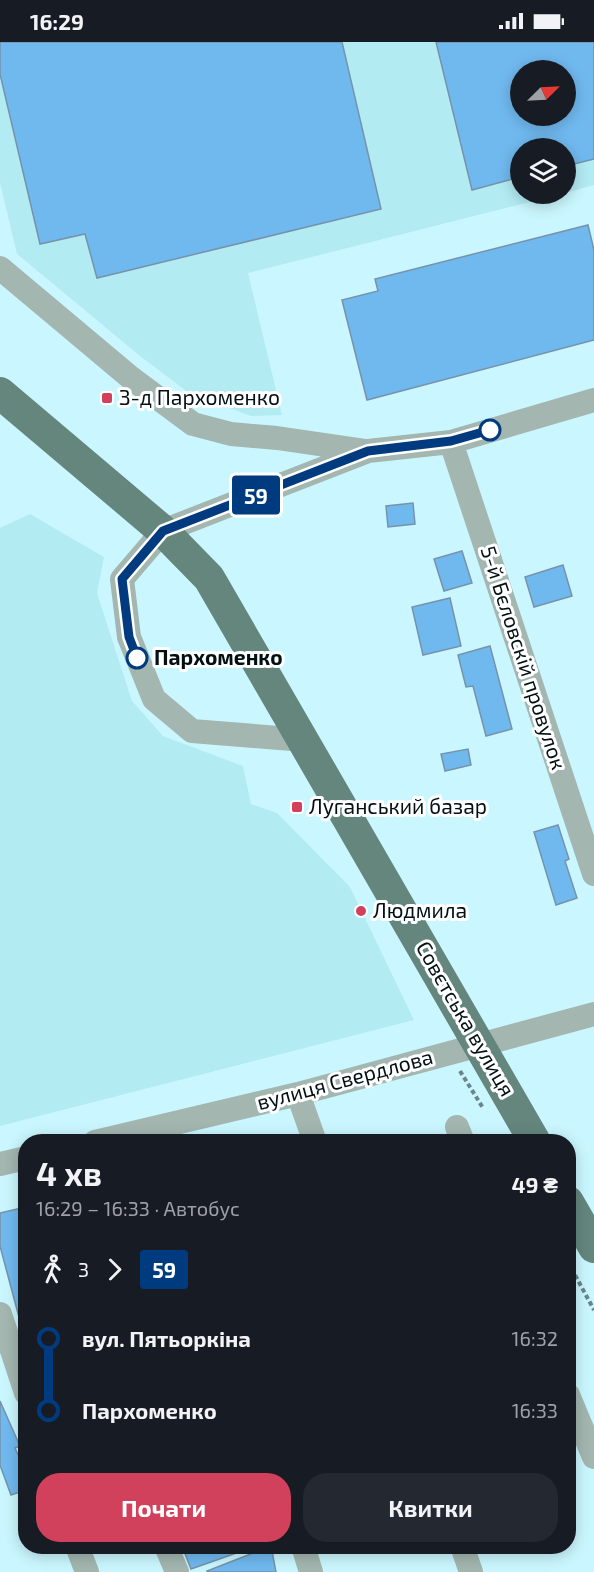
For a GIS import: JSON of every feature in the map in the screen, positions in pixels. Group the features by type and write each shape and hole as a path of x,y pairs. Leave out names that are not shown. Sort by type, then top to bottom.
{"main road":[{"name":"Совєтська вулиця","path":"0,393 163,531 209,578 531,1134"},
{"path":"576,1216 594,1247"}],"street":[{"path":"0,268 131,378 193,424 231,434 368,451"},
{"path":"304,740 192,731 154,699 129,637 122,579 163,531 368,451 451,441 594,400"},
{"name":"5-й Бєловскій провулок","path":"451,441 594,874"},
{"name":"вулиця Свердлова","path":"161,1134 177,1132 298,1094 594,1014"},
{"path":"298,1094 312,1134"},
{"path":"0,1164 18,1160"},
{"path":"0,1314 18,1369"},
{"path":"576,1414 594,1457"},
{"path":"79,1554 87,1572"},
{"path":"169,1554 177,1572"},
{"path":"305,1554 311,1572"},
{"path":"465,1554 471,1572"}],"path":[{"path":"449,1053 486,1112"},
{"path":"576,1277 594,1310"}],"shaded area":[{"path":"0,42 594,42 594,185 576,190 576,138 510,138 510,204 522,204 248,273 282,415 251,416 189,393 140,356 17,254 0,183"},
{"path":"30,514 104,557 97,593 132,701 163,736 243,766 251,804 277,813 350,887 414,1020 0,1126 0,528"}],"building":[{"path":"0,42 342,42 381,209 97,278 85,234 40,244 0,74"},
{"path":"436,42 594,42 594,159 576,164 576,138 510,138 510,180 472,190"},
{"path":"588,225 594,250 594,340 367,400 342,300 378,291 375,279"},
{"path":"413,503 415,524 388,527 386,506"},
{"path":"462,551 472,583 444,591 434,559"},
{"path":"563,565 572,596 534,607 525,577"},
{"path":"450,598 461,646 423,655 412,607"},
{"path":"490,646 512,729 486,736 473,686 466,687 458,655"},
{"path":"468,749 471,765 445,771 441,754"},
{"path":"558,825 569,859 565,861 577,898 556,905 534,832"},
{"path":"18,1209 18,1314 0,1246 0,1213"},
{"path":"0,1401 18,1442 18,1447 15,1448 18,1455 18,1493 11,1495 0,1465"},
{"path":"185,1554 234,1554 191,1569"},
{"path":"251,1554 273,1554 276,1572 208,1572"}],"bus line":[{"name":"59","path":"137,658 129,637 122,579 163,531 368,451 451,441 490,430"}],"place":[{"name":"З-д Пархоменко","path":"107,398"},
{"name":"Пархоменко","path":"137,658"},
{"name":"Луганський базар","path":"297,807"},
{"name":"Людмила","path":"361,911"}]}
